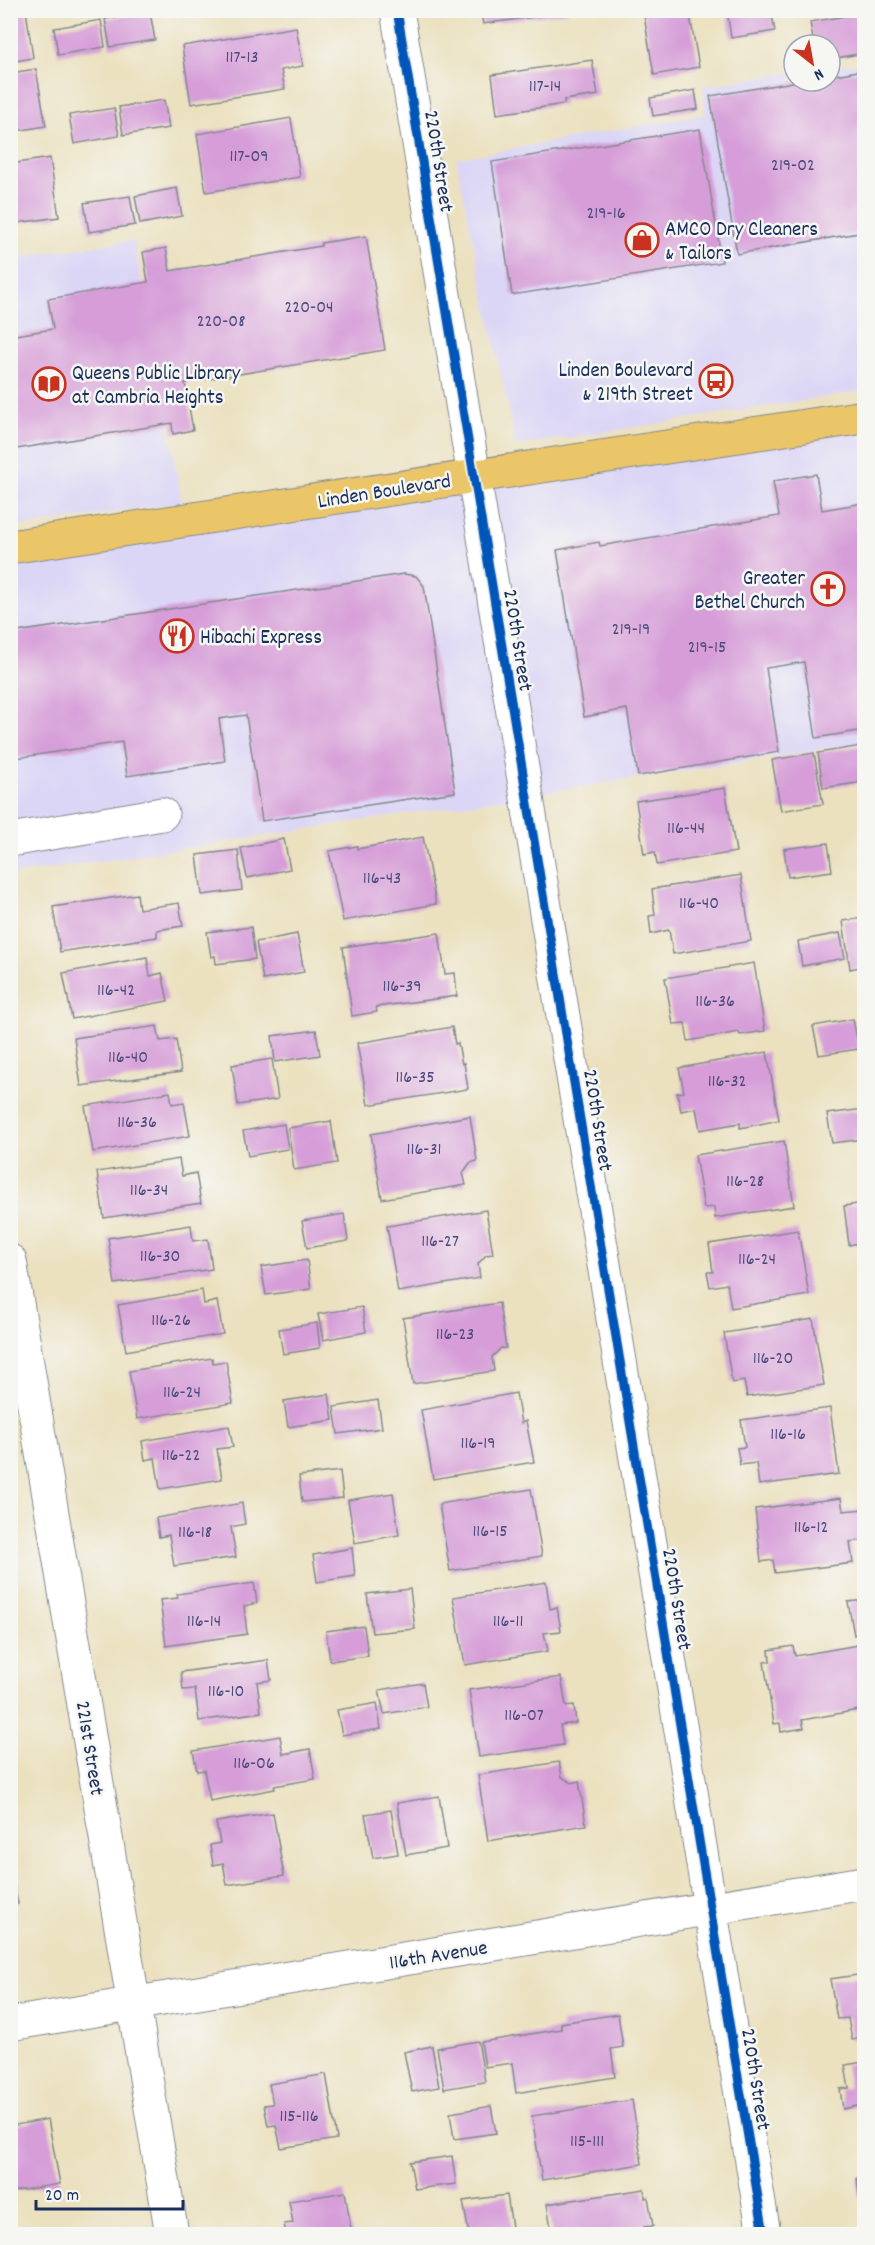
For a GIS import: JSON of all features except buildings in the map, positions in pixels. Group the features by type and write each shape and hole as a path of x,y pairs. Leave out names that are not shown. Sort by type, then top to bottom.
{"main road":[{"name":"Linden Boulevard","path":"10,547 864,417"}],"street":[{"name":"220th Street","path":"397,10 764,2235"},
{"path":"10,840 162,814"},
{"name":"221st Street","path":"10,1261 172,2235"},
{"name":"116th Avenue","path":"10,2024 864,1883"}],"shaded area":[{"path":"864,62 864,391 516,446 456,159 705,114 703,86 782,74 782,93 842,93 842,65"},
{"path":"134,240 182,502 11,528 11,258"},
{"path":"864,423 864,743 11,875 10,553"}],"cycle path":[{"path":"397,10 764,2234"}],"place":[{"name":"AMCO Dry Cleaners & Tailors","path":"642,240"},
{"name":"Linden Boulevard & 219th Street","path":"716,381"},
{"name":"Queens Public Library at Cambria Heights","path":"49,384"},
{"name":"Greater Bethel Church","path":"828,589"},
{"name":"Hibachi Express","path":"177,636"}]}
